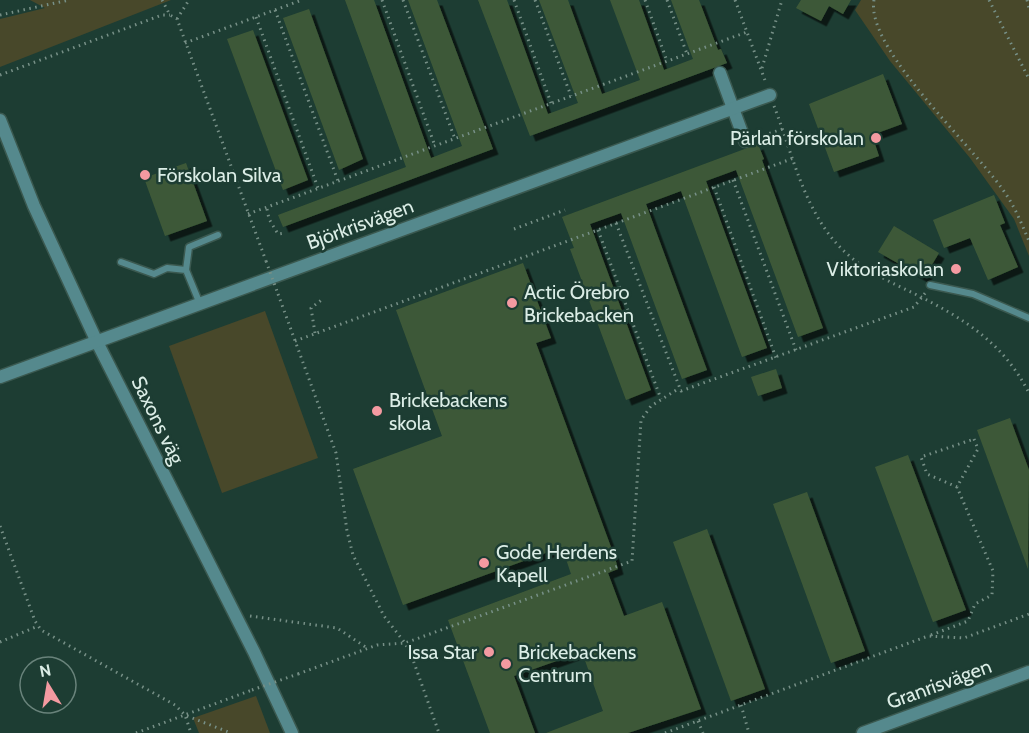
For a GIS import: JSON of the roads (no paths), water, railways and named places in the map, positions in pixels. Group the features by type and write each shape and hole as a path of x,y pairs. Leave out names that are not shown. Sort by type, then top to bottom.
{"street":[{"path":"720,73 745,141"},
{"name":"Björkrisvägen","path":"0,377 770,95"},
{"name":"Saxons väg","path":"0,120 34,206 97,342 235,614 292,733"},
{"name":"Granrisvägen","path":"863,733 1029,672"}],"lane":[{"path":"200,304 186,270 189,247 218,235"},
{"path":"121,262 154,274 167,268 186,270"},
{"path":"930,285 973,294 1029,318"}],"place":[{"name":"Pärlan förskolan","path":"876,138"},
{"name":"Förskolan Silva","path":"145,175"},
{"name":"Viktoriaskolan","path":"956,269"},
{"name":"Actic Örebro Brickebacken","path":"512,303"},
{"name":"Brickebackens skola","path":"377,411"},
{"name":"Gode Herdens Kapell","path":"484,563"},
{"name":"Issa Star","path":"489,652"},
{"name":"Brickebackens Centrum","path":"506,664"}]}
